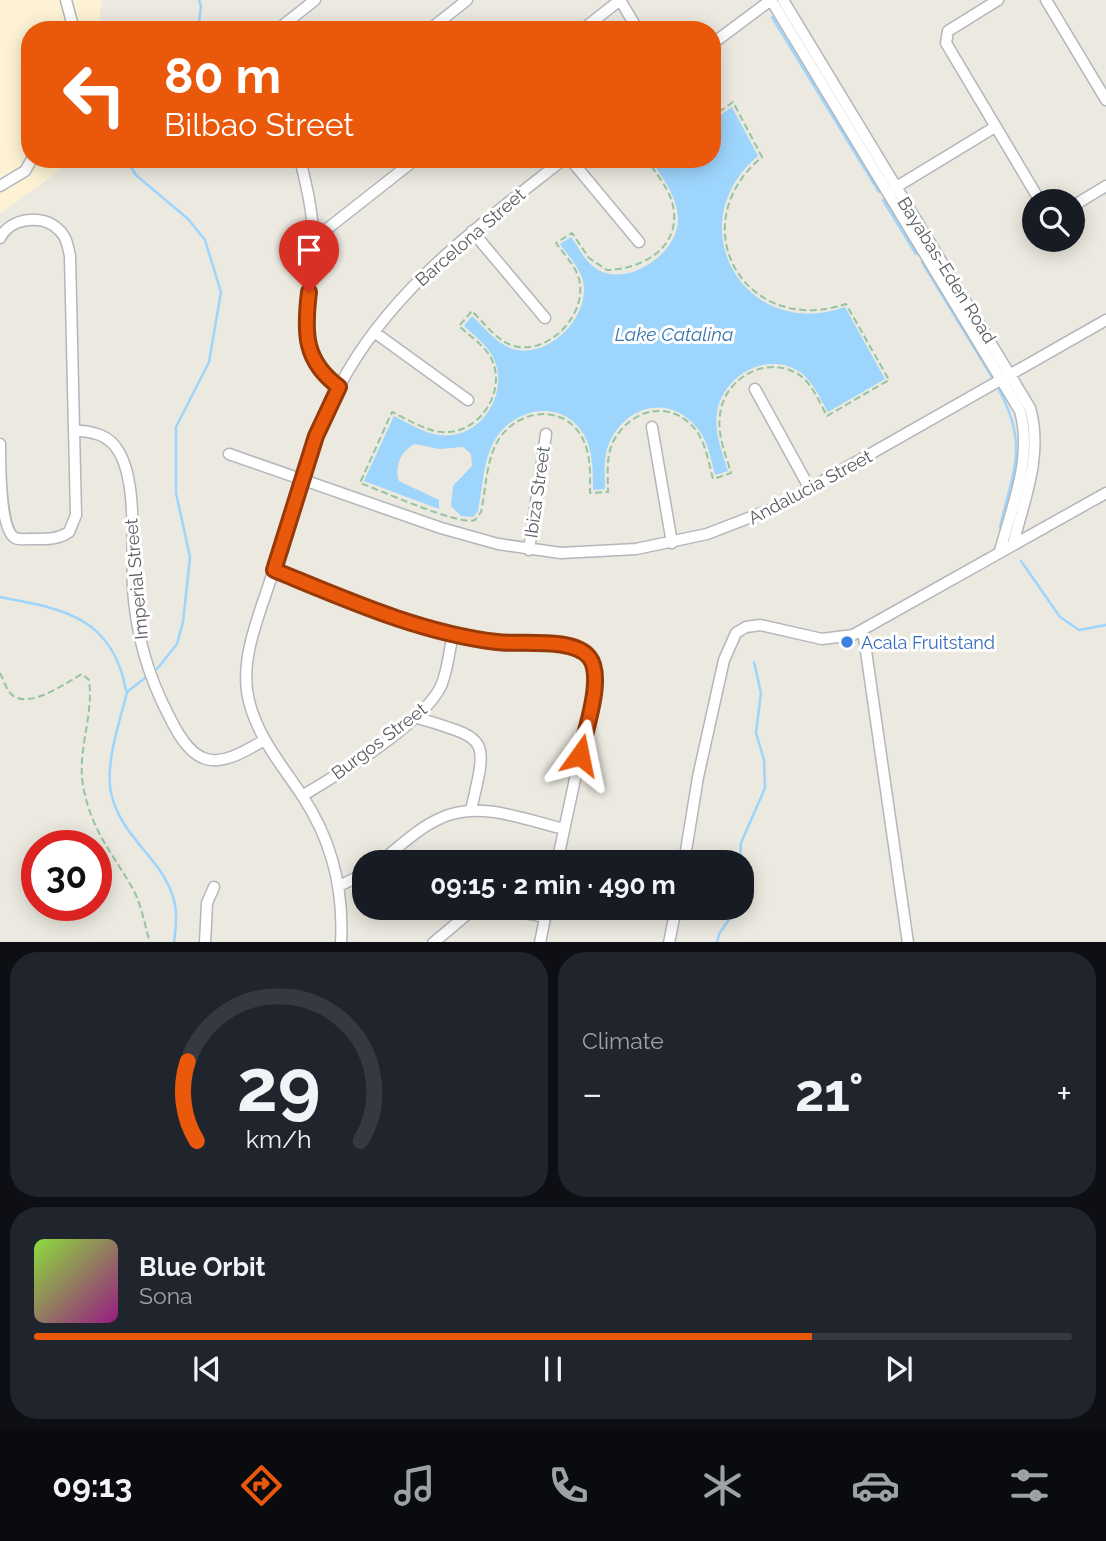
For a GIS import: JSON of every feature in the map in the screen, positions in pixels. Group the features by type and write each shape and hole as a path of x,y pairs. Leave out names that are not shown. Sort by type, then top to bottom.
{"street":[{"path":"66,0 72,21"},
{"path":"288,21 315,0"},
{"path":"440,21 467,0"},
{"path":"593,21 620,0 633,21"},
{"path":"721,37 771,0"},
{"name":"Bayabas-Eden Road","path":"771,0 892,189 1007,377 1030,408 1036,435 1033,470 1013,544"},
{"name":"Bayabas-Eden Road","path":"783,0 892,189"},
{"path":"998,0 953,27 945,36 948,48 1033,189"},
{"path":"1046,0 1106,100"},
{"path":"892,189 995,127"},
{"path":"0,186 27,168"},
{"path":"302,168 311,207 313,240 305,322 306,343 318,368 339,387"},
{"path":"313,240 405,168"},
{"name":"Barcelona Street","path":"341,942 339,886 325,836 264,740 248,699 246,681 253,638 316,436 339,387 374,332 417,280 472,231 552,168"},
{"path":"577,168 639,242"},
{"path":"1085,199 1106,186"},
{"path":"0,238 13,224 39,220 60,230 67,241 70,256 74,430 74,524 69,532 52,539 15,538 3,524 0,444"},
{"path":"472,231 545,318"},
{"name":"Andalucia Street","path":"229,454 440,528 529,550 598,554 671,543 744,522 810,489 1106,320"},
{"path":"374,332 468,400"},
{"name":"Bayabas-Eden Road","path":"1000,551 1026,446 1020,411 1007,377"},
{"path":"755,389 810,489"},
{"path":"652,427 671,543"},
{"name":"Imperial Street","path":"74,430 97,432 111,441 120,453 129,492 133,591 139,637 161,701 185,745 195,756 223,761 264,740"},
{"name":"Ibiza Street","path":"529,550 546,434"},
{"path":"686,850 698,777 724,660 728,644 736,633 746,627 760,625 833,639 863,630 1106,492"},
{"path":"1019,520 1025,529 1032,533"},
{"path":"274,570 363,605 453,634 525,645 573,645 593,662 596,681 560,850"},
{"path":"863,630 908,942"},
{"name":"Burgos Street","path":"302,796 415,717 440,689 453,634"},
{"path":"415,717 463,732 477,742 483,760 471,810"},
{"path":"396,850 434,822 471,810 564,829"},
{"path":"339,886 352,880"},
{"path":"205,942 207,903 214,887"},
{"path":"434,942 460,920"},
{"path":"540,942 545,920"},
{"path":"669,942 674,920"}],"path":[{"path":"652,168 672,202 675,220 670,241 663,249 641,264 607,270 589,258 572,233 556,243 574,268 581,288 575,314 568,325 544,341 522,347 505,341 472,311 459,326 490,357 495,380 492,401 476,420 450,432 433,431 393,412 360,482 445,515 465,521 475,520 481,512 498,440 517,421 528,415 549,413 574,426 585,444 590,493 608,492 612,446 626,422 649,410 676,415 697,432 713,479 731,473 721,436 720,411 731,388 746,374 765,368 797,373 804,379 827,416 889,380 846,304 813,312 783,308 755,293 735,270 725,240 726,209 738,180 762,157 733,102 721,111"},
{"path":"0,673 11,695 21,699 48,693 82,674 89,680 89,705 82,753 83,784 92,821 106,850 134,892 149,942"}],"shaded area":[{"path":"0,0 102,0 99,21 21,21 21,168 63,168 0,214"}],"water":[{"name":"Lake Catalina","path":"732,107 758,156 734,183 723,213 723,243 733,270 752,293 777,308 809,314 845,307 885,379 828,412 812,385 800,372 774,364 748,370 728,387 721,399 717,412 717,427 728,471 715,475 707,445 698,429 687,418 661,408 636,413 615,432 605,456 605,489 593,490 590,453 579,428 569,418 544,411 518,418 506,426 496,438 486,464 478,511 473,517 461,516 451,506 453,486 472,466 471,454 463,447 439,449 415,444 406,450 400,460 397,470 399,481 439,500 439,509 364,481 394,416 428,432 454,435 479,422 488,412 495,399 498,371 487,348 464,326 472,316 499,342 523,351 549,344 571,325 583,300 584,287 578,270 560,244 571,237 590,263 598,270 611,274 638,270 662,254 676,231 678,219 673,197 656,168 721,168 721,115"}],"waterway":[{"path":"199,0 199,21"},
{"path":"772,17 879,192"},
{"path":"132,168 136,175 188,219 205,240 221,292 209,362 176,427 176,493 190,557 183,622 177,644 157,669"},
{"path":"883,200 916,254"},
{"path":"922,262 992,377"},
{"path":"999,390 1014,427 1016,443 1013,474 1000,527"},
{"path":"1021,561 1060,617 1079,630 1106,625"},
{"path":"0,597 64,612 97,632 109,646 119,666 126,690"},
{"path":"741,850 741,843 765,788 764,760 756,733 761,693 754,662"},
{"path":"145,678 127,692 114,742 110,768 111,793 123,822 158,868 172,894 176,912 174,942"},
{"path":"717,942 719,934 729,920"}],"place":[{"name":"Acala Fruitstand","path":"847,642"}],"route":[{"path":"309,292 305,322 310,356 327,378 339,387 316,436 274,570 363,605 453,634 525,645 573,645 580,649 593,662 596,681 580,755"}]}
